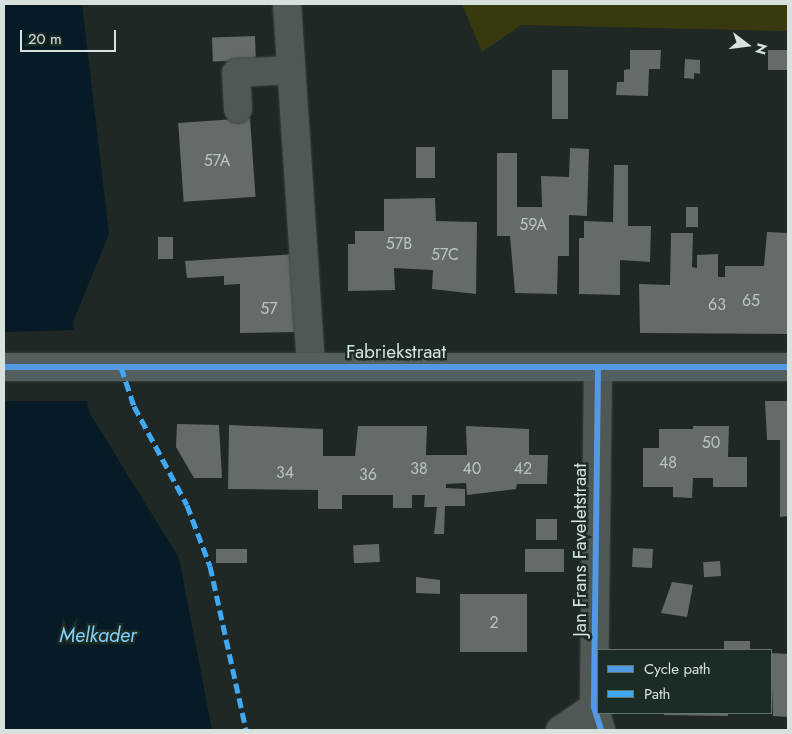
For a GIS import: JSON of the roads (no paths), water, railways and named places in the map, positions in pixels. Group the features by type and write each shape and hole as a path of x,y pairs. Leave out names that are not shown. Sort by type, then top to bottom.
{"main road":[{"name":"Fabriekstraat","path":"4,367 788,368"}],"street":[{"path":"287,4 311,366"},
{"path":"238,109 236,74 291,70"},
{"name":"Jan Frans Faveletstraat","path":"598,369 598,649"},
{"path":"560,730 598,719"}],"water":[{"name":"Melkader","path":"4,4 82,4 109,234 73,322 89,412 179,558 212,730 4,730"}]}
